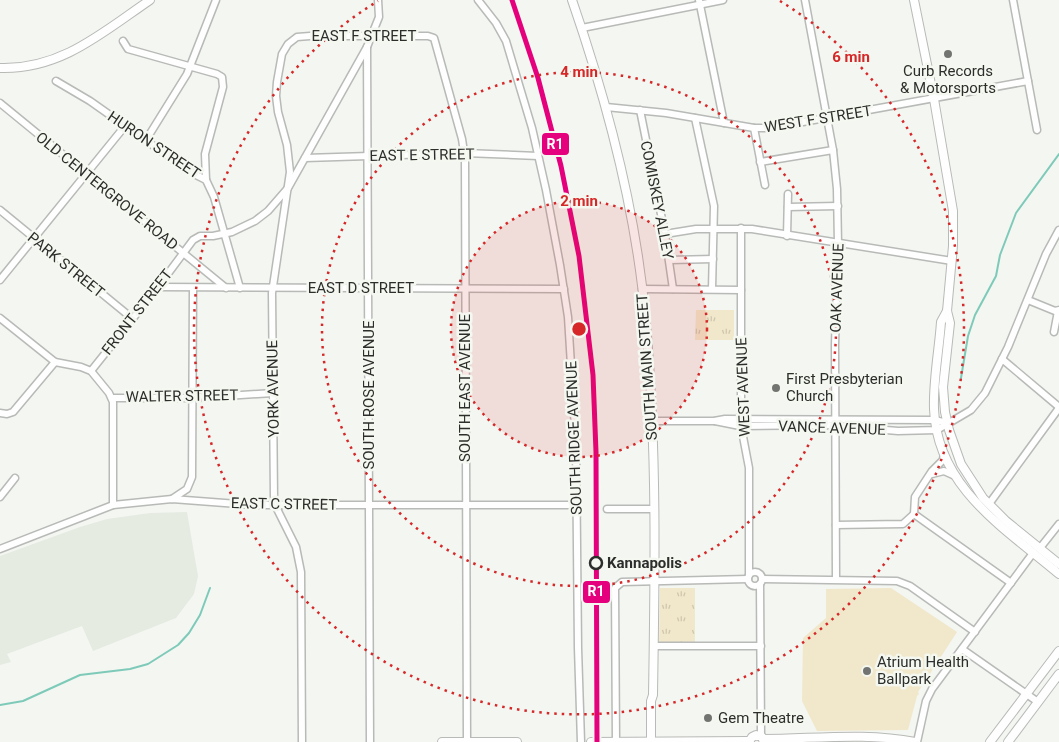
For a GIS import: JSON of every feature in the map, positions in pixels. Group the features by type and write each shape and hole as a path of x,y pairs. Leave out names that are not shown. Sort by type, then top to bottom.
{"main road":[{"path":"0,68 36,65 66,55 80,48 150,0"},
{"name":"SOUTH MAIN STREET","path":"572,0 606,107 632,224 642,289 653,421 653,695 656,701 653,742"},
{"path":"914,0 952,202 954,228 947,311 950,324 943,392 947,423 954,448 973,485 989,504 1059,574"},
{"path":"947,311 942,322 934,390 935,420 944,453 956,477 980,508 1037,551 1059,564"},
{"path":"990,742 1059,650"},
{"path":"1008,742 1059,674"},
{"path":"591,742 749,741 754,736 763,739 866,737 916,742"},
{"path":"442,742 517,742"}],"street":[{"path":"146,140 191,67 216,0"},
{"name":"OLD CENTERGROVE ROAD","path":"0,103 183,253 193,240 198,237 225,234 240,229 262,217 288,188 367,47 379,17 378,0"},
{"name":"SOUTH RIDGE AVENUE","path":"478,0 496,22 506,41 532,128 546,190 564,289 576,445 581,742"},
{"path":"582,28 700,2 723,0"},
{"name":"OAK AVENUE","path":"805,0 837,180 838,244 835,345 836,579"},
{"path":"1013,0 1037,130"},
{"path":"700,2 724,123"},
{"name":"EAST F STREET","path":"294,39 310,36 428,36 434,38"},
{"name":"SOUTH EAST AVENUE","path":"434,38 465,153 467,742"},
{"name":"YORK AVENUE","path":"294,39 288,44 282,54 276,89 278,112 290,165 273,288 273,393 276,505 296,547 301,572 302,742"},
{"path":"123,41 128,49 222,77 224,82 206,154 206,180"},
{"name":"SOUTH ROSE AVENUE","path":"367,47 370,742"},
{"name":"HURON STREET","path":"56,81 90,101 206,180 214,197 240,288"},
{"name":"WEST F STREET","path":"606,107 640,110 754,128 781,128 1028,81"},
{"name":"COMISKEY ALLEY","path":"640,110 670,260 673,289"},
{"path":"695,118 714,206 712,290"},
{"path":"0,280 125,126"},
{"path":"754,128 765,185"},
{"path":"760,162 832,150"},
{"name":"EAST E STREET","path":"305,158 465,153 538,156"},
{"path":"787,236 788,194"},
{"path":"788,207 838,206"},
{"name":"PARK STREET","path":"0,210 133,319"},
{"path":"665,234 690,230 741,228 952,261"},
{"name":"WEST AVENUE","path":"741,228 741,422 749,468 748,577"},
{"path":"937,430 962,416 976,405 985,393 1028,300 1046,254 1059,230"},
{"path":"183,253 226,288"},
{"name":"FRONT STREET","path":"91,371 183,253"},
{"path":"670,260 713,259"},
{"name":"EAST D STREET","path":"158,287 564,289"},
{"path":"172,499 187,489 192,477 193,288"},
{"path":"642,289 741,290"},
{"path":"1028,300 1059,310 1054,332"},
{"path":"0,318 55,362 91,371"},
{"path":"989,504 1059,408 1002,359"},
{"path":"0,414 13,412 55,362"},
{"name":"WALTER STREET","path":"91,371 112,398 273,393"},
{"path":"112,398 113,505"},
{"name":"VANCE AVENUE","path":"653,421 835,422 935,420 947,423"},
{"name":"VANCE AVENUE","path":"835,422 898,431 937,430"},
{"path":"836,525 903,524 914,514 915,497 932,471 943,460 944,453"},
{"path":"931,475 938,471 945,471 956,477"},
{"path":"0,497 15,478"},
{"name":"EAST C STREET","path":"0,549 113,505 172,499 276,505 576,505"},
{"path":"607,509 654,509"},
{"path":"914,514 1010,583"},
{"path":"916,742 926,701 932,689 1010,583 1059,524"},
{"path":"616,742 615,588 622,582 748,577 753,572 758,572 761,582 763,739"},
{"path":"748,577 749,584 753,586 761,582 836,579 890,580 903,583 975,632"},
{"path":"654,646 761,646"},
{"path":"962,649 1038,702"}],"shaded area":[{"path":"187,512 198,576 194,594 176,618 93,651 82,626 7,654 11,662 0,665 0,556 107,519 150,513"}],"green space":[{"path":"696,310 734,310 734,340 695,340"},
{"path":"660,588 695,588 695,642 659,643"},
{"name":"Atrium Health Ballpark","path":"891,588 957,632 918,692 908,730 817,731 802,701 803,638 826,618 826,589"}],"waterway":[{"path":"961,378 968,336 975,315 996,276 1000,255 1016,213 1059,154"},
{"path":"0,705 23,701 80,675 130,669 148,664 178,645 189,633 200,615 210,588"}],"transit line":[{"name":"R1","path":"512,0 538,78 561,166 579,256 593,375 596,452 597,742"}],"place":[{"name":"Curb Records & Motorsports","path":"948,54"},
{"name":"First Presbyterian Church","path":"776,388"},
{"name":"Kannapolis","path":"596,563"},
{"name":"Atrium Health Ballpark","path":"867,671"},
{"name":"Gem Theatre","path":"708,718"}]}
